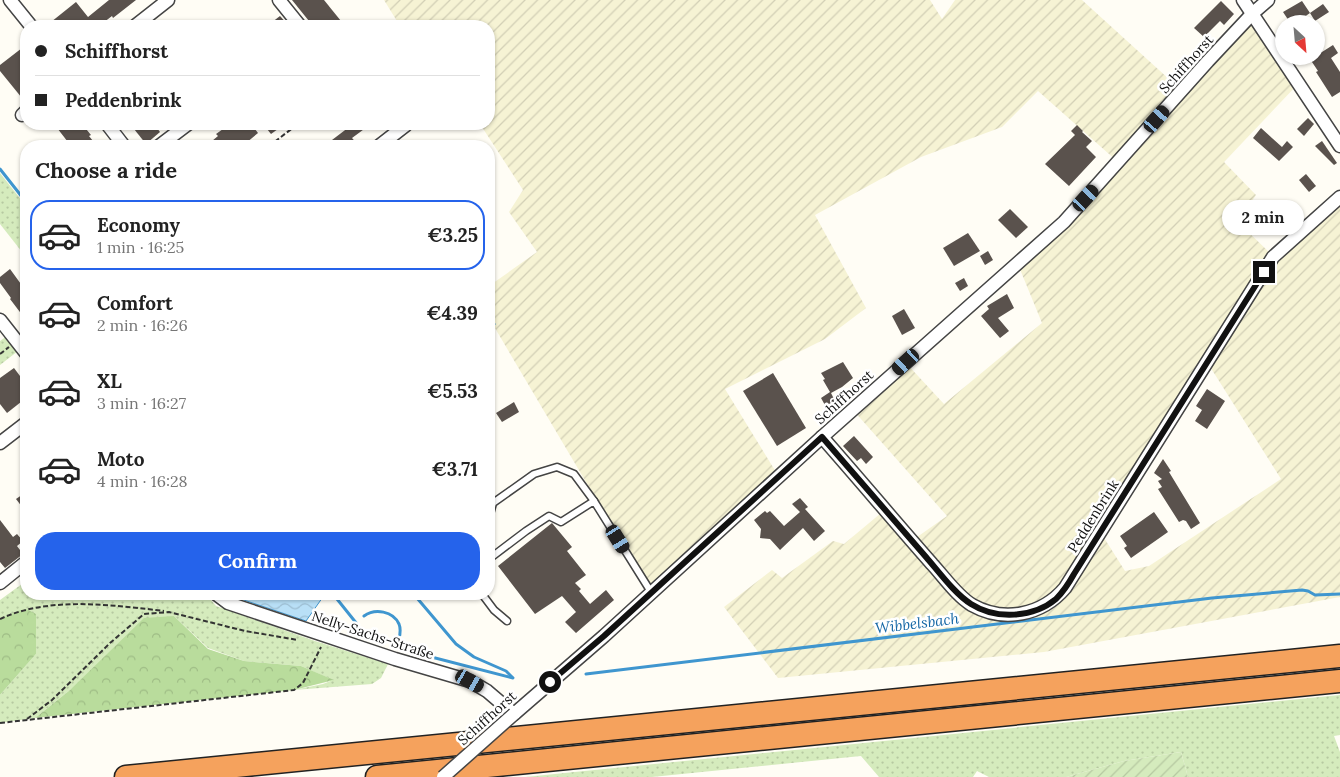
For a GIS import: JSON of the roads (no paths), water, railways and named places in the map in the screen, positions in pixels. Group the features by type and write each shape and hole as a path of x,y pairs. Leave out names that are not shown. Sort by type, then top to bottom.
{"highway":[{"path":"126,777 1340,656"},
{"path":"377,777 1340,681"}],"street":[{"path":"10,0 26,20"},
{"path":"143,20 168,0"},
{"path":"279,0 295,20"},
{"path":"1243,0 1340,146"},
{"name":"Schiffhorst","path":"443,777 604,636 822,437 1064,222 1253,13 1268,0"},
{"path":"112,130 119,140"},
{"path":"167,140 180,130"},
{"path":"386,140 399,130"},
{"name":"Peddenbrink","path":"822,437 962,597 984,611 1008,615 1040,609 1056,598 1065,588 1273,257 1340,197"},
{"path":"0,320 20,345"},
{"path":"0,443 20,428"},
{"path":"0,583 20,567"},
{"name":"Nelly-Sachs-Straße","path":"224,600 228,603 410,664 470,681 488,691 504,703 514,714"}],"lane":[{"path":"495,502 534,474 557,467 574,474 594,501 651,592"},
{"path":"495,554 550,516 561,522 594,501"},
{"path":"486,600 506,621"}],"water":[{"path":"244,600 321,600 306,621"}],"waterway":[{"path":"0,169 20,194"},
{"name":"Wibbelsbach","path":"586,674 1212,598 1302,590 1315,595 1340,594"},
{"path":"338,600 357,624"},
{"path":"419,600 456,644 474,657 506,671 512,677"},
{"name":"Wibbelsbach","path":"364,616 373,612 383,612 393,616 400,627 398,644 412,652 513,678"},
{"path":"320,614 346,626 355,627 356,624"}]}
